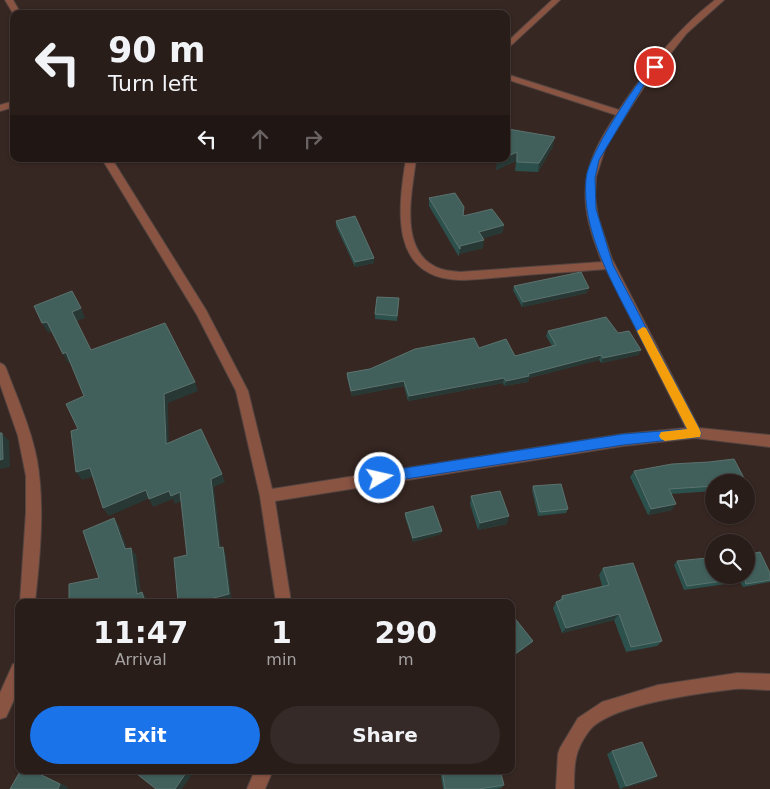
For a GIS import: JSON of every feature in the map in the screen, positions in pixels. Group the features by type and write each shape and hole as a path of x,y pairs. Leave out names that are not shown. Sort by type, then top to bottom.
{"street":[{"path":"510,44 556,0"},
{"path":"695,433 608,265 591,209 590,178 595,160 644,79 707,9 720,0"},
{"path":"510,77 622,114"},
{"path":"109,162 202,313 242,391 267,496 282,599"},
{"path":"411,162 405,199 407,238 419,261 429,270 444,275 460,276 608,265"},
{"path":"0,368 19,420 30,460 33,489 28,599"},
{"path":"267,496 623,440 695,433 770,441"},
{"path":"0,711 15,679"},
{"path":"565,789 566,754 584,724 608,708 658,693 737,681 770,682"},
{"path":"256,789 262,774"}],"building":[{"path":"510,129 555,137 539,163 517,162 517,152 510,155"},
{"path":"455,193 464,207 463,216 492,209 504,225 479,232 484,240 460,246 460,249 429,198"},
{"path":"355,216 374,258 355,262 336,221"},
{"path":"581,272 589,288 523,302 514,286"},
{"path":"72,291 81,308 72,312 91,350 165,323 195,382 164,394 166,444 201,429 222,474 211,479 219,548 223,547 229,594 210,599 178,599 174,558 187,555 180,492 171,496 169,491 149,499 146,490 103,508 90,468 76,472 71,431 78,429 66,404 84,396 66,352 63,354 47,322 42,323 34,306"},
{"path":"377,297 399,298 397,316 375,314"},
{"path":"606,317 618,333 629,331 641,350 603,358 601,355 506,381 504,378 409,396 404,381 351,391 347,373 370,369 415,349 474,338 479,348 506,339 515,356 556,345 548,331"},
{"path":"0,433 2,433 3,459 0,460"},
{"path":"734,459 742,474 705,474 705,487 669,489 676,504 651,509 634,471 672,464"},
{"path":"561,484 568,509 540,512 533,486"},
{"path":"500,491 509,516 480,523 471,496"},
{"path":"433,506 442,531 413,538 405,513"},
{"path":"114,518 125,549 131,548 137,594 142,592 144,599 69,599 69,584 99,578 83,531"},
{"path":"760,552 770,573 770,580 755,582 755,553"},
{"path":"705,558 705,583 687,586 677,561"},
{"path":"633,563 662,641 631,647 619,614 566,628 556,602 563,599 562,596 609,585 603,568"},
{"path":"515,618 533,641 515,654"},
{"path":"642,742 657,776 626,786 612,751"},
{"path":"19,774 39,774 60,784 58,789 10,789"},
{"path":"137,774 185,774 175,789 156,789"},
{"path":"443,774 501,774 504,785 479,789 445,789"}],"slow traffic":[{"path":"643,331 695,433 665,436"}],"route":[{"path":"380,478 530,453 623,440 695,433 608,265 591,209 590,178 595,160 644,79 655,67"}]}
